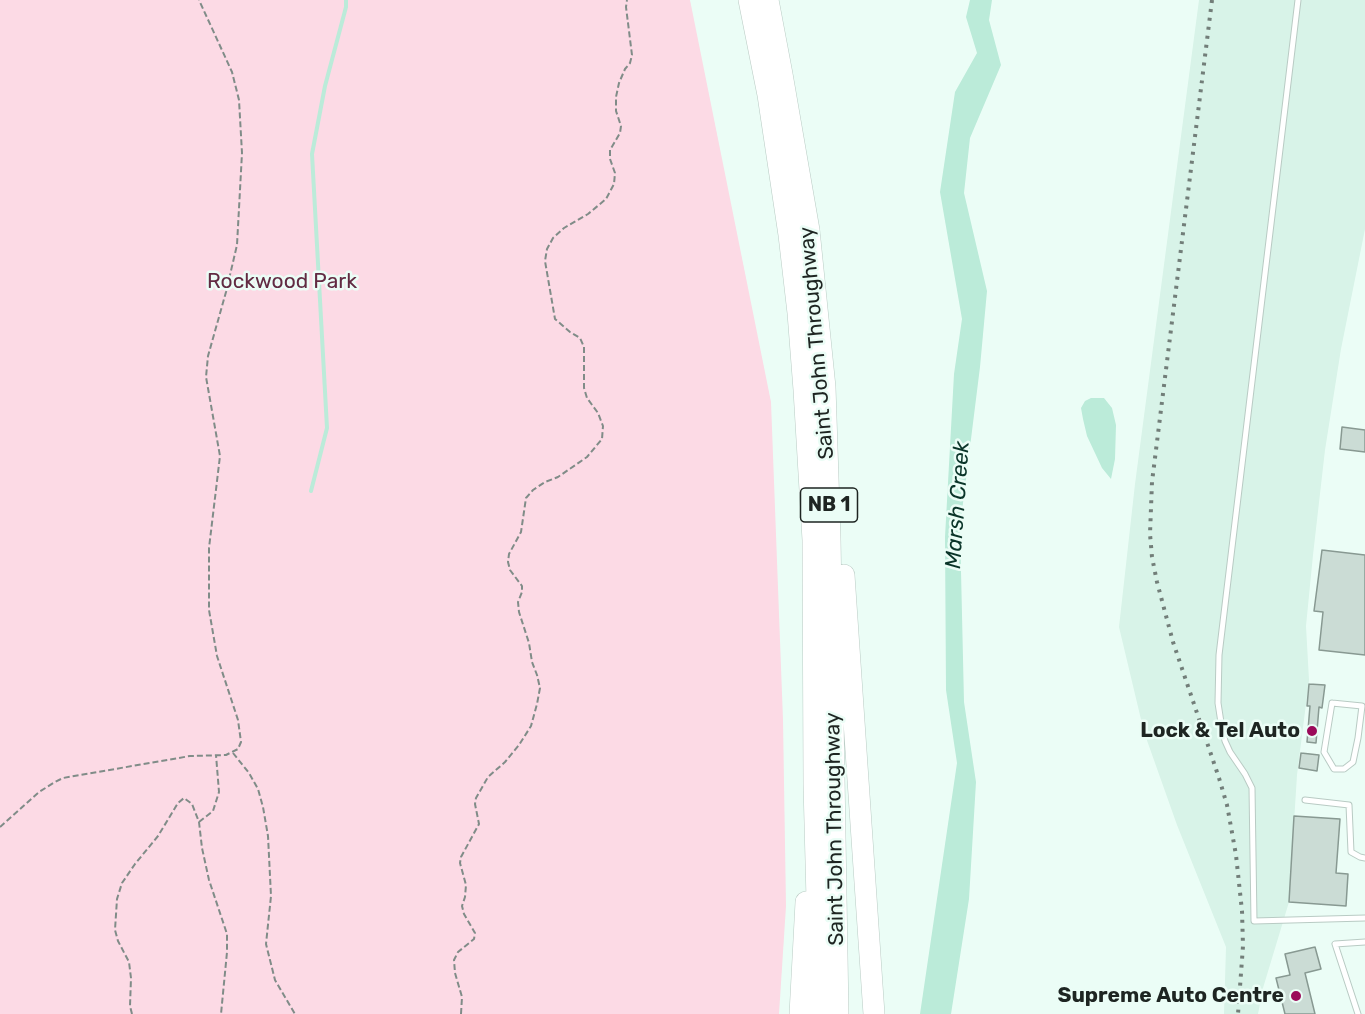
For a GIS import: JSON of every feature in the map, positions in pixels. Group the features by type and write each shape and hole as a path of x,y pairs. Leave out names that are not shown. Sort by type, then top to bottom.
{"highway":[{"name":"Saint John Throughway","path":"749,0 768,95 787,223 802,368 813,540 814,784 820,1014"},
{"name":"Saint John Throughway","path":"768,0 809,230 825,387 831,549 838,1014"},
{"path":"825,387 842,537 874,1014"},
{"path":"800,1014 814,784"}],"lane":[{"path":"1298,0 1219,655 1218,703 1225,741 1252,788 1254,921 1365,918"},
{"path":"1332,704 1362,706 1358,738 1353,762 1344,770 1334,769 1324,752 1332,704"},
{"path":"1358,738 1365,739"},
{"path":"1305,800 1349,805 1351,852 1365,858"},
{"path":"1358,1014 1335,944 1365,942"}],"path":[{"path":"0,827 39,792 63,778 190,756 226,755 238,749 241,742 238,720 217,656 209,610 209,548 218,488 220,456 206,377 208,356 237,245 242,153 239,100 232,72 199,0"},
{"path":"461,1014 462,997 454,960 458,952 474,939 475,933 464,915 462,906 466,885 459,863 460,857 479,824 476,798 488,777 506,762 531,726 540,688 519,612 518,602 522,586 510,570 509,554 521,532 526,498 533,490 558,477 587,457 602,439 603,426 584,388 584,346 580,338 555,319 545,261 547,249 553,238 606,199 614,184 615,173 610,159 610,150 620,133 621,126 616,111 616,97 619,83 632,55 627,0"},
{"path":"233,753 258,789 263,807 268,836 271,896 266,944 275,980 295,1014"},
{"path":"199,822 213,812 219,792 216,755"},
{"path":"132,1014 129,962 115,930 117,899 122,883 158,836 178,803 184,798 192,804 199,822 209,880 227,934 221,1014"}],"shaded area":[{"path":"1199,0 1365,0 1365,229 1341,349 1325,450 1313,555 1306,626 1309,680 1297,775 1289,902 1263,988 1258,1014 1224,1014 1226,947 1177,825 1144,732 1119,627 1135,484"}],"green space":[{"name":"Rockwood Park","path":"0,0 690,0 771,402 783,720 786,906 779,1014 0,1014"}],"water":[{"name":"Marsh Creek","path":"970,0 992,0 989,20 1001,65 970,138 964,193 987,291 960,527 964,702 976,782 969,899 951,1014 920,1014 957,763 946,690 945,537 954,374 962,319 940,192 955,92 977,53 966,17"},
{"path":"1091,398 1104,398 1112,408 1116,425 1115,459 1111,479 1102,468 1087,436 1081,408 1085,401"}],"building":[{"path":"1342,427 1365,430 1365,452 1340,449"},
{"path":"1322,550 1365,555 1365,655 1319,650 1323,612 1314,611"},
{"path":"1309,684 1325,685 1322,708 1319,707 1316,743 1307,742"},
{"path":"1301,753 1319,755 1317,771 1299,768"},
{"path":"1294,816 1340,819 1336,873 1348,874 1346,906 1289,902"},
{"name":"Supreme Auto Centre","path":"1315,947 1321,969 1305,973 1315,1014 1285,1014 1276,978 1290,975 1285,954"}],"waterway":[{"path":"311,491 327,428 312,154 325,86 346,0"}],"railway":[{"path":"1212,0 1152,482 1150,534 1157,582 1173,642 1227,805 1236,855 1242,911 1243,946 1238,1014"}],"place":[{"name":"Lock & Tel Auto","path":"1312,731"},
{"name":"Supreme Auto Centre","path":"1296,996"}]}
